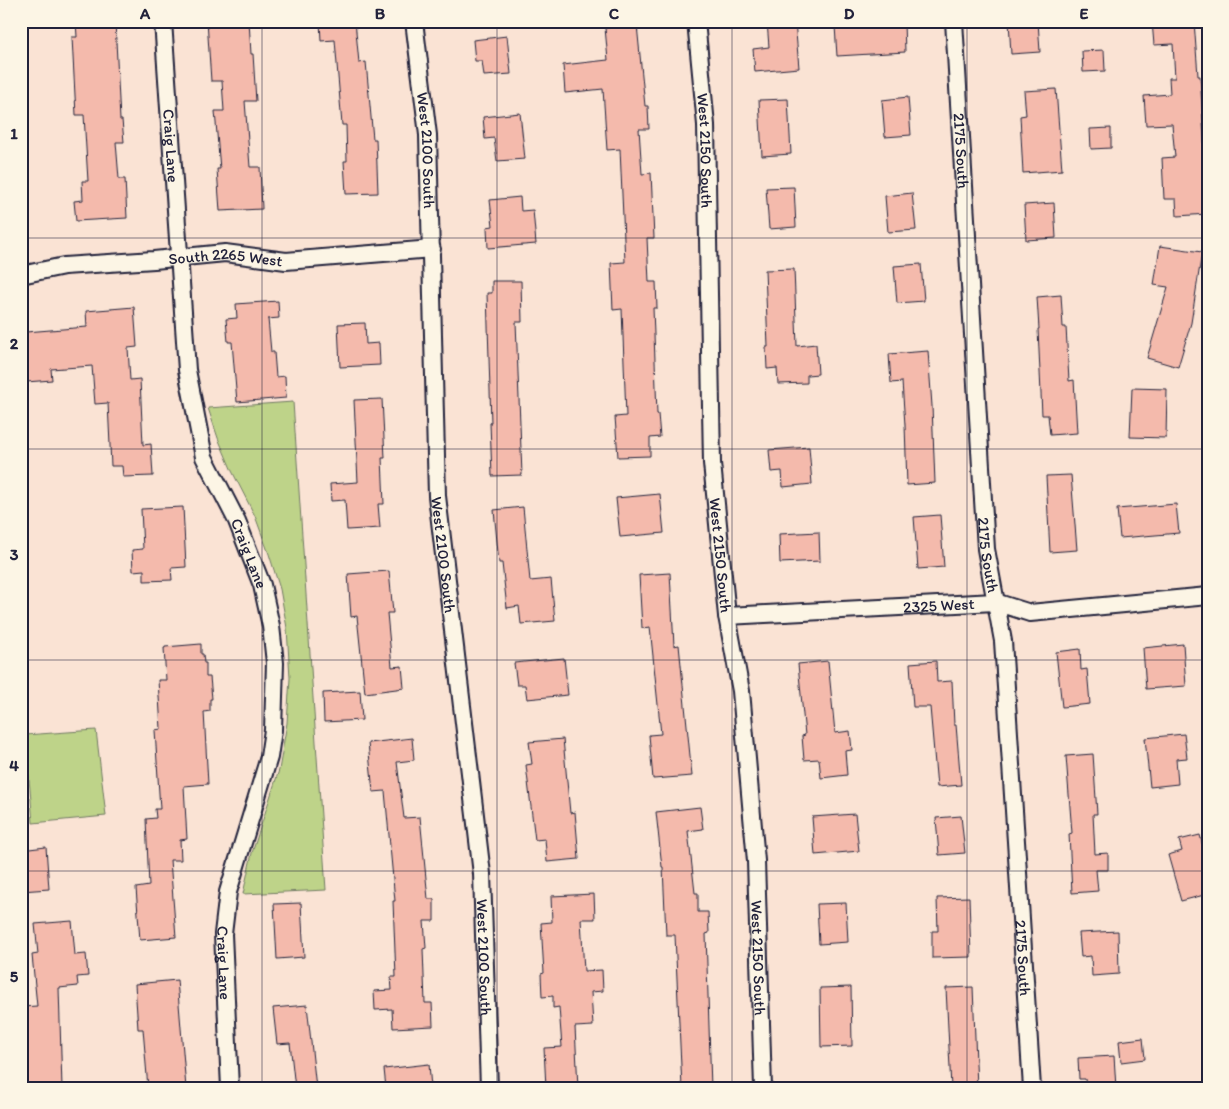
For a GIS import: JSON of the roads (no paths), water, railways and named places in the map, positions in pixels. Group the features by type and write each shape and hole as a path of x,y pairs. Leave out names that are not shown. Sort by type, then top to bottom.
{"street":[{"name":"Craig Lane","path":"163,21 186,370 204,457 237,521 262,585 271,626 275,663 273,730 270,756 228,892 223,934 230,1088"},
{"name":"West 2100 South","path":"414,21 428,135 438,496 482,874 489,1088"},
{"name":"West 2150 South","path":"696,21 706,125 712,463 727,616 741,691 756,861 763,1088"},
{"name":"2175 South","path":"954,21 986,550 1003,641 1032,1088"},
{"name":"South 2265 West","path":"21,275 64,266 225,253 286,261 432,249"},
{"name":"2325 West","path":"727,616 996,602 1030,613 1208,596"}]}
